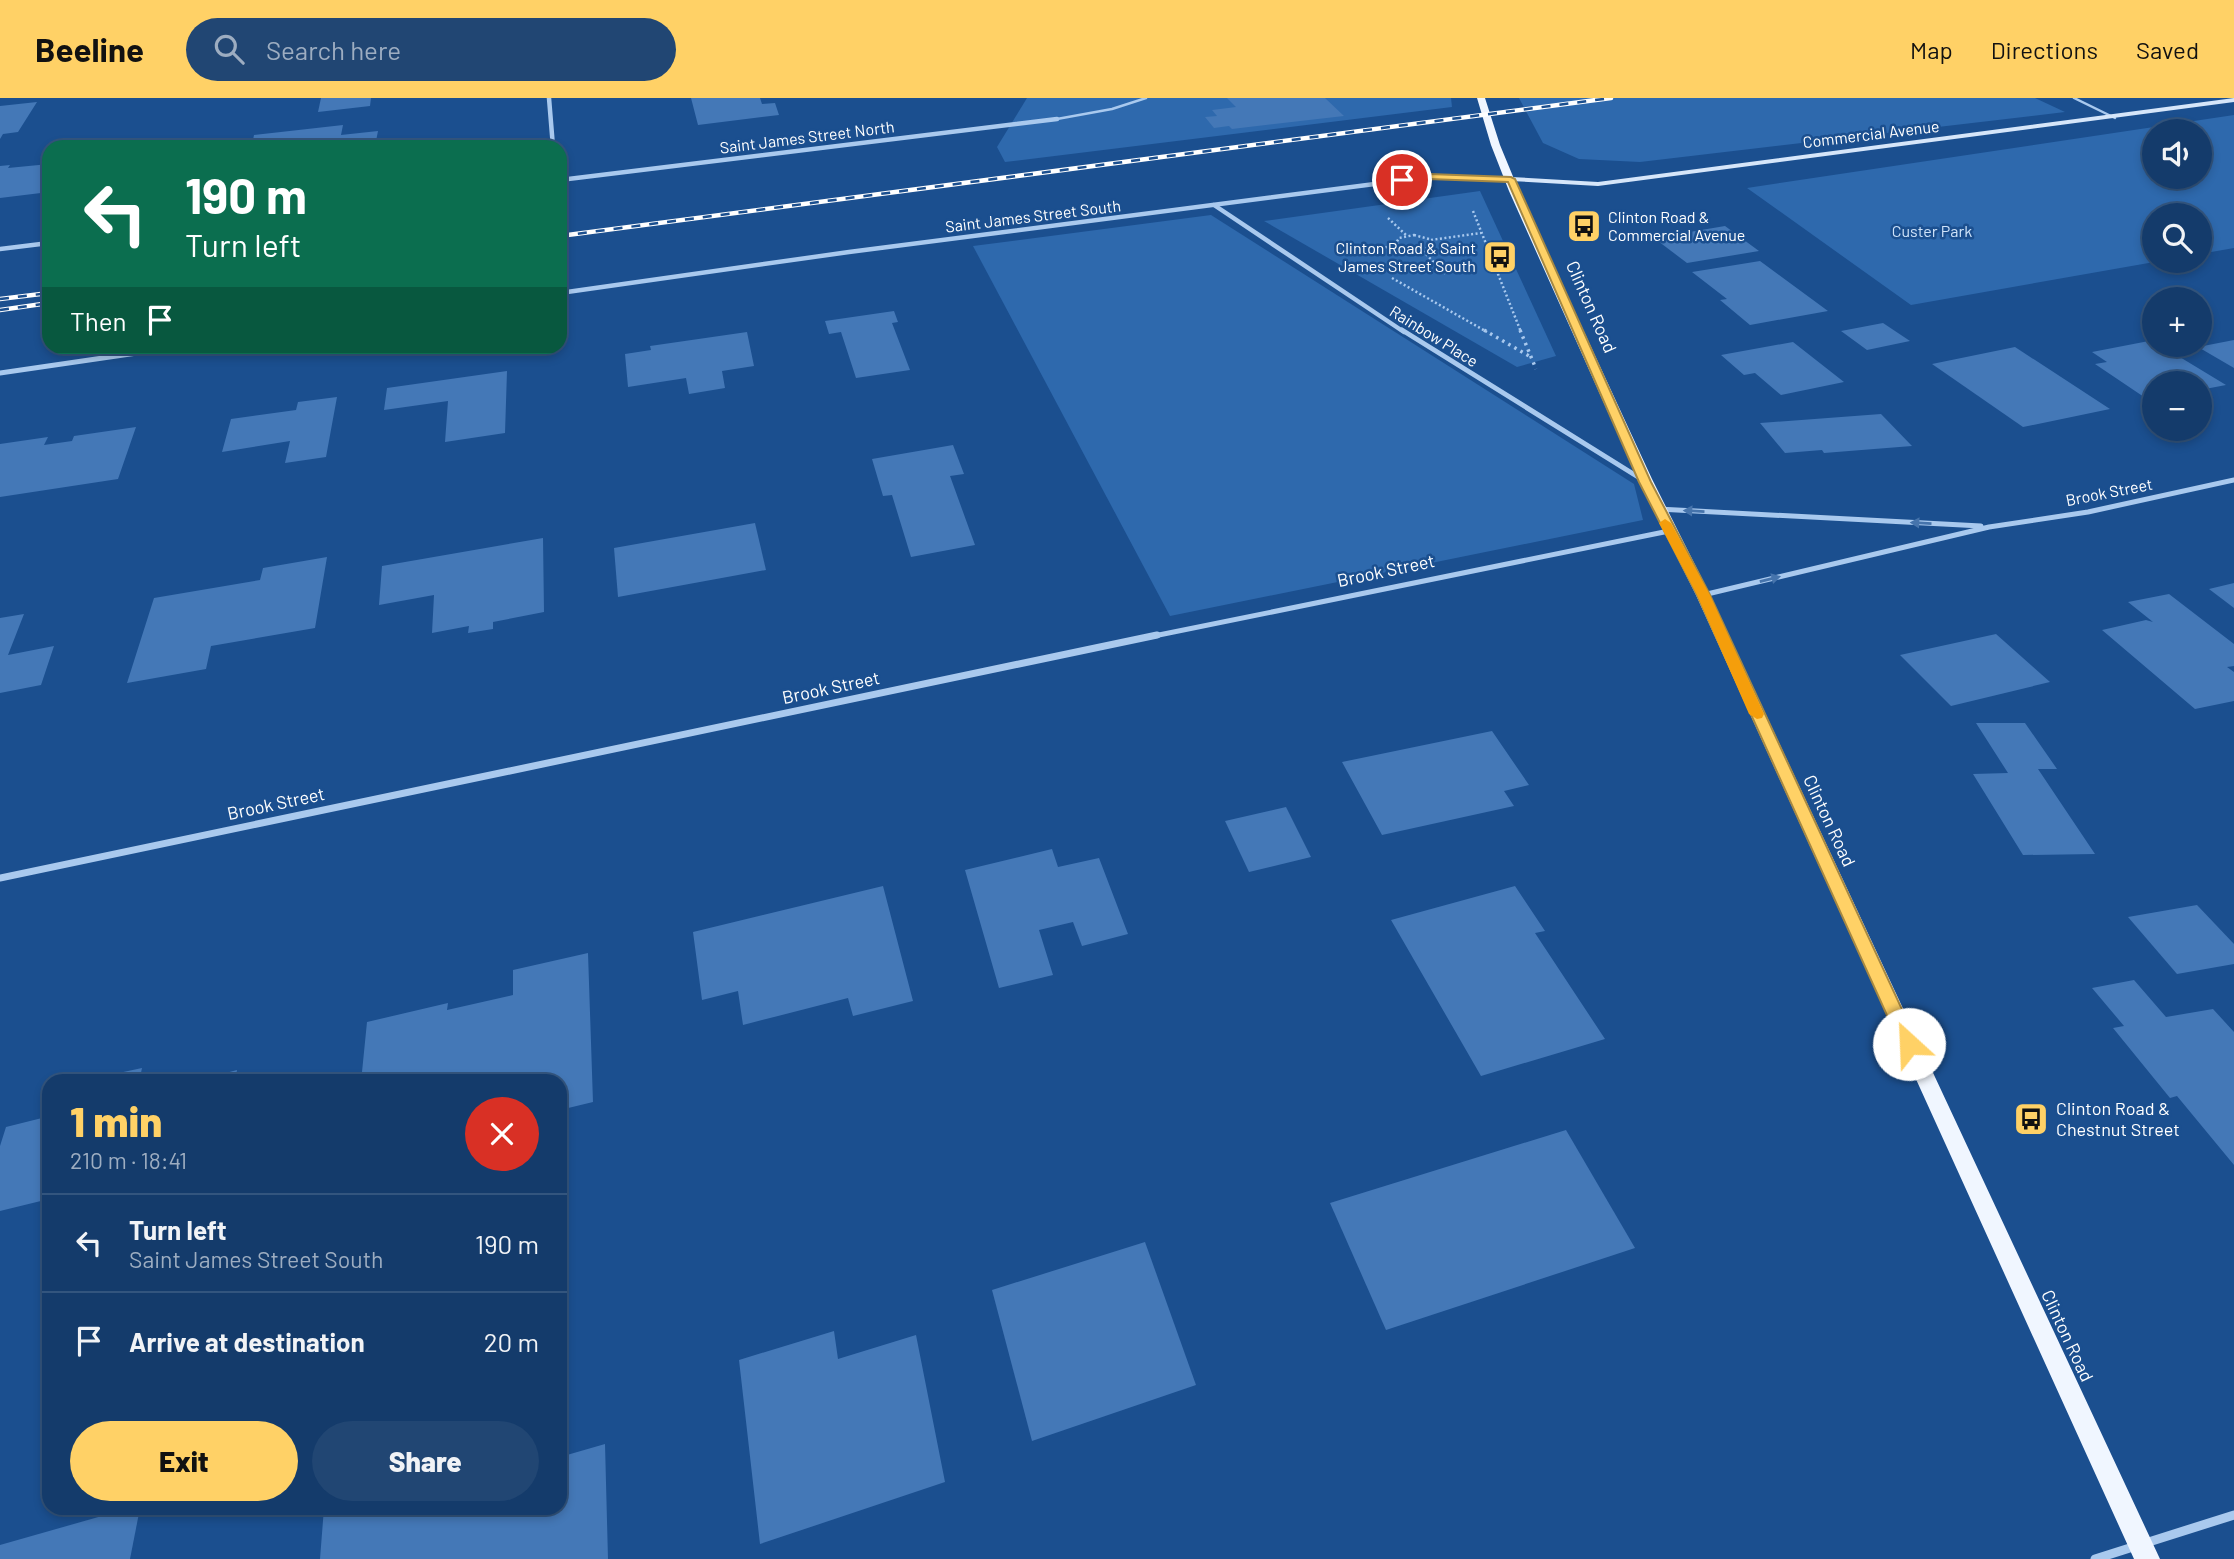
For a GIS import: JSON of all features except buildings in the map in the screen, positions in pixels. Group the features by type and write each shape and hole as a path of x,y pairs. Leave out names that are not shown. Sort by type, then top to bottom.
{"main road":[{"name":"Clinton Road","path":"1481,98 1487,123 1645,482 1703,595 2144,1552"}],"street":[{"path":"549,98 552,140"},
{"name":"Commercial Avenue","path":"1511,179 1598,184 2115,118 2234,100"},
{"name":"Saint James Street North","path":"567,179 1058,118"},
{"name":"Saint James Street South","path":"567,292 849,252 1429,177 1511,179"},
{"name":"Rainbow Place","path":"1213,205 1415,339 1645,482"},
{"path":"0,249 42,244"},
{"path":"0,373 130,354"},
{"name":"Brook Street","path":"1703,595 1989,527 2088,512 2234,480"},
{"name":"Brook Street","path":"1658,509 1989,527"},
{"name":"Brook Street","path":"0,878 1454,573 1669,531"},
{"path":"2095,1559 2144,1552 2234,1515"}],"lane":[{"path":"1058,118 1103,111 1146,98"},
{"path":"2074,98 2115,118"}],"path":[{"path":"1472,209 1560,429"},
{"path":"1380,210 1406,235"},
{"path":"1398,245 1399,237 1406,235 1420,235 1430,240 1482,233"},
{"path":"1362,261 1349,254 1398,245 1407,250 1422,251 1431,247 1430,240"},
{"path":"1422,251 1445,274"},
{"path":"1386,274 1531,357"}],"green space":[{"path":"1027,98 1451,98 1452,107 1005,162 997,147"},
{"path":"1519,98 2035,98 2065,112 1640,162 1579,159 1543,143"},
{"name":"Custer Park","path":"2234,115 2234,248 2212,252 2212,203 2142,203 2142,264 1911,305 1747,188 2142,129 2142,189 2212,189 2212,119 2207,119"},
{"path":"1480,191 1556,356 1517,367 1264,221"},
{"path":"1211,215 1634,484 1643,520 1170,616 973,246"}],"railway":[{"path":"567,235 1611,98"},
{"path":"0,299 42,294"},
{"path":"0,310 42,304"}],"slow traffic":[{"path":"1665,523 1703,595 1757,714"}],"place":[{"name":"Clinton Road & Commercial Avenue","path":"1584,226"},
{"name":"Clinton Road & Saint James Street South","path":"1500,257"},
{"name":"Clinton Road & Chestnut Street","path":"2031,1119"}],"route":[{"path":"1402,180 1429,177 1511,179 1645,482 1703,595 1909,1044"}]}
